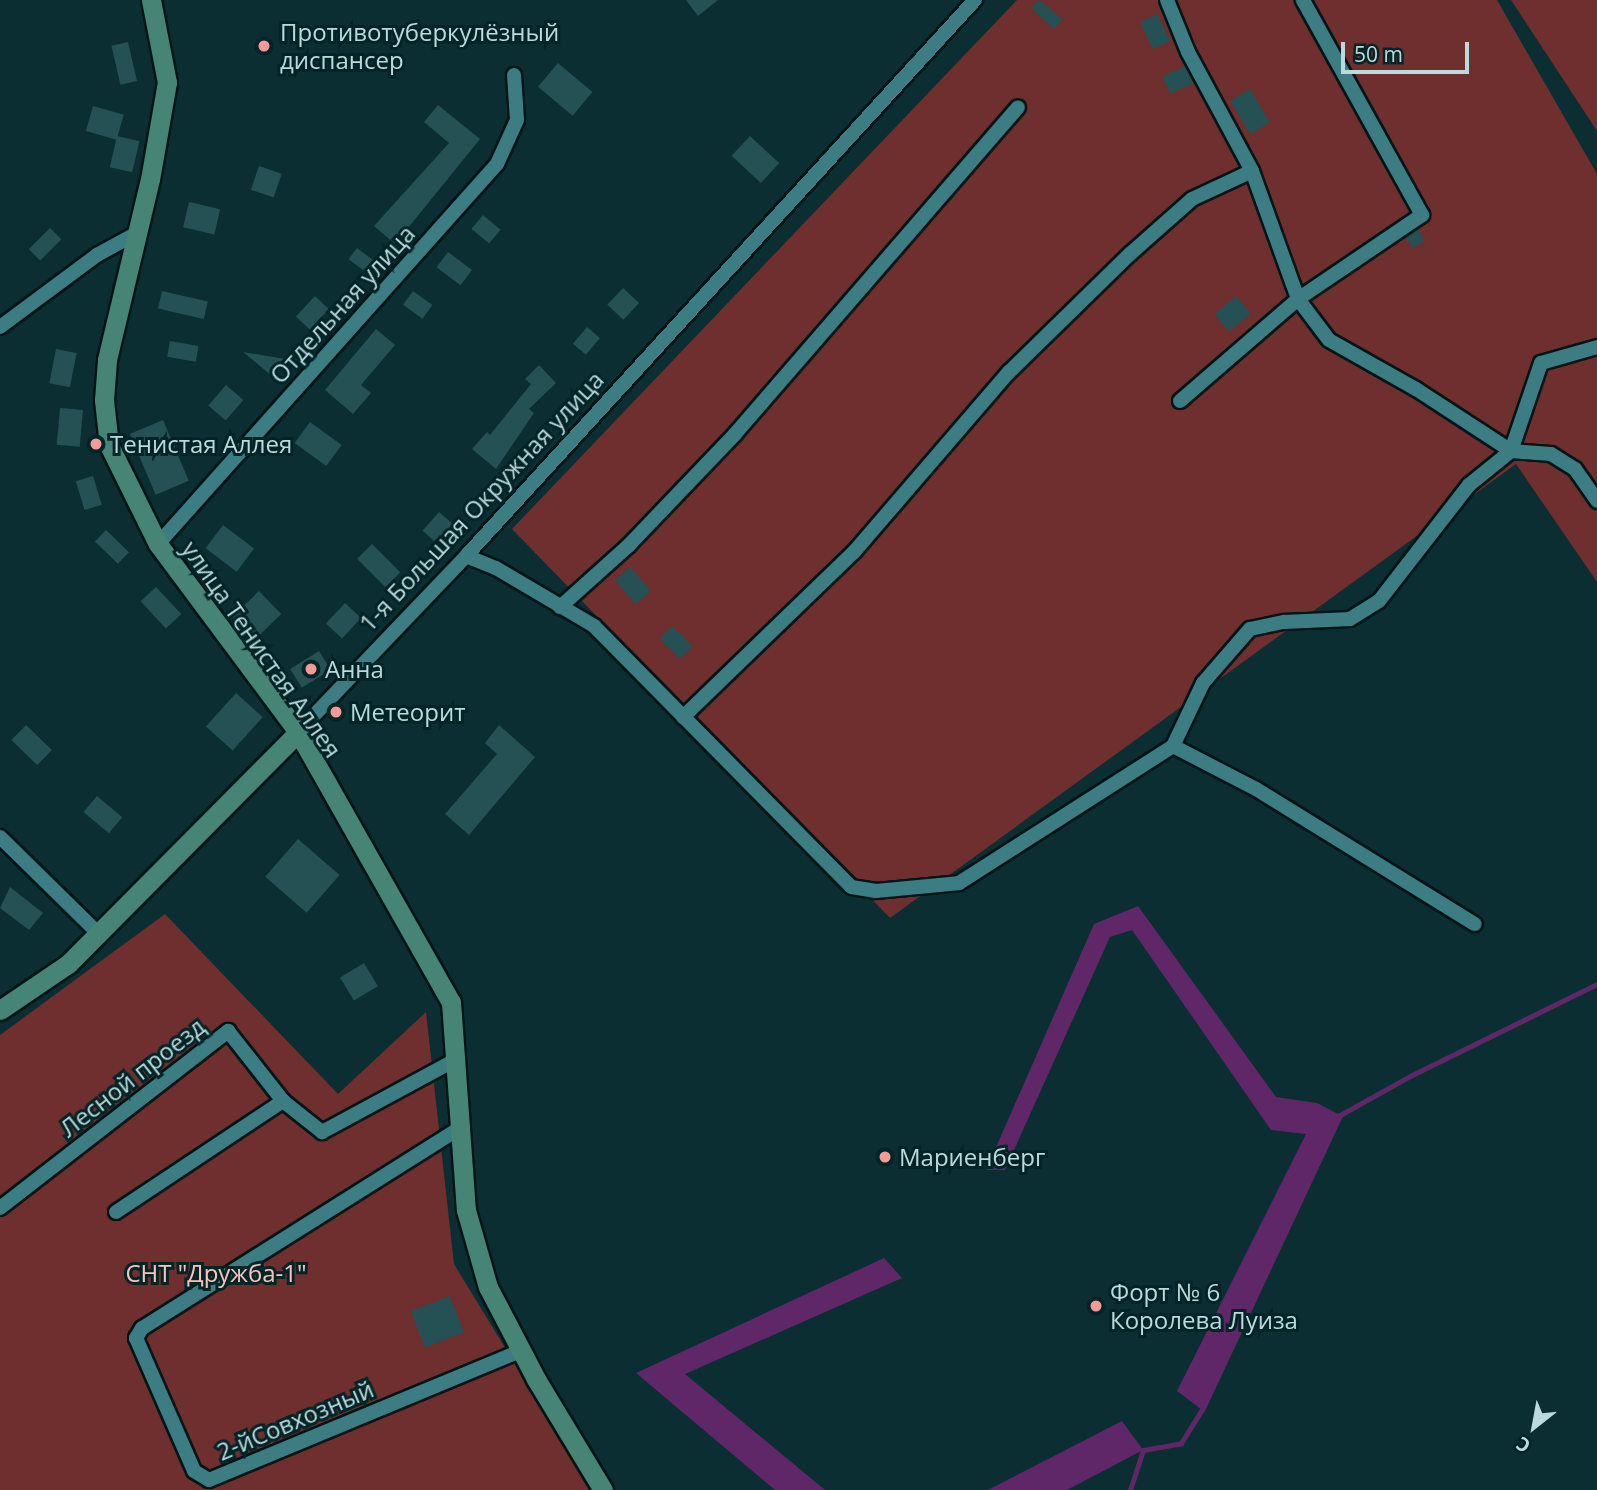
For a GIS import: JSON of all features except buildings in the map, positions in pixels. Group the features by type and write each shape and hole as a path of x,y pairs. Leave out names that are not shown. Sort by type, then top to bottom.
{"main road":[{"name":"улица Тенистая Аллея","path":"151,0 167,82 139,232 107,360 104,400 109,445 158,544 298,732 451,1002 466,1210 488,1287 521,1351 603,1490"},
{"name":"1-я Большая Окружная улица","path":"0,1010 68,964 298,732"}],"street":[{"name":"1-я Большая Окружная улица","path":"298,732 466,556 975,0"},
{"path":"1167,0 1188,52 1252,171 1298,299 1329,340 1416,389 1511,450 1550,454 1575,468 1597,501"},
{"path":"1180,401 1298,299 1422,215 1303,0"},
{"name":"Отдельная улица","path":"158,544 497,164 517,120 514,75"},
{"path":"561,607 629,545 734,435 1018,107"},
{"path":"683,717 854,552 1009,372 1130,254 1192,199 1252,171"},
{"path":"0,327 97,255 139,232"},
{"path":"466,556 594,626 851,887 875,891 959,883 1173,746 1203,683 1250,629 1284,622 1350,619 1380,601 1469,485 1511,450 1541,363 1597,347"},
{"path":"1173,746 1256,789 1475,924"},
{"path":"0,836 99,934"},
{"name":"Лесной проезд","path":"0,1208 228,1031 283,1101 321,1132 456,1060"},
{"path":"116,1212 283,1101"},
{"name":"2-йСовхозный","path":"460,1128 142,1328 136,1338 194,1471 209,1480 521,1351"}],"green space":[{"path":"1017,0 1497,0 1597,174 1597,582 1516,464 890,918 512,529"},
{"path":"1511,0 1597,0 1597,131"},
{"name":"СНТ \"Дружба-1\"","path":"165,914 338,1094 426,1012 454,1264 592,1490 0,1490 0,1035"}],"shaded area":[{"path":"1138,906 1276,1097 1317,1103 1340,1115 1202,1410 1177,1391 1306,1134 1271,1130 1132,930 1110,937 1005,1170 986,1170 1094,924"},
{"path":"884,1258 902,1278 685,1374 825,1490 775,1490 636,1373"},
{"path":"1122,1421 1143,1450 1067,1490 988,1490"}],"waterway":[{"path":"1130,1490 1143,1450 1181,1443 1202,1410 1340,1115 1412,1075 1597,984"}],"place":[{"name":"Противотуберкулёзный диспансер","path":"264,46"},
{"name":"Тенистая Аллея","path":"96,444"},
{"name":"Анна","path":"311,669"},
{"name":"Метеорит","path":"336,712"},
{"name":"Мариенберг","path":"885,1157"},
{"name":"Форт № 6 Королева Луиза","path":"1096,1306"}]}
